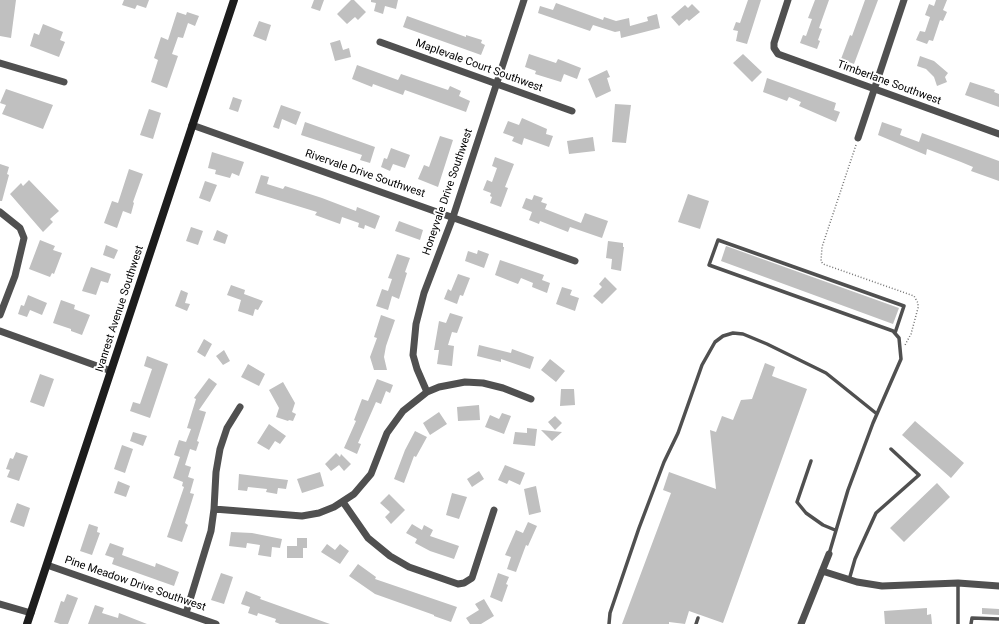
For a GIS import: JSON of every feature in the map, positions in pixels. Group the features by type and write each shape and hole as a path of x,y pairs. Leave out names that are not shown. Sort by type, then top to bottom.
{"street":[{"name":"Ivanrest Avenue Southwest","path":"27,624 234,0"},
{"name":"Honeyvale Drive Southwest","path":"427,392 415,363 413,349 414,331 424,293 453,217 524,0"},
{"name":"Timberlane Southwest","path":"788,0 775,39 774,48 782,56 999,134"},
{"path":"858,138 904,0"},
{"name":"Maplevale Court Southwest","path":"380,42 572,111"},
{"path":"0,63 64,82"},
{"name":"Rivervale Drive Southwest","path":"192,125 575,261"},
{"path":"0,212 20,228 24,238 14,276 0,315"},
{"path":"0,331 111,371"},
{"path":"214,509 302,516 322,511 343,502 360,488 371,474 387,433 398,417 410,404 427,392 449,384 475,382 503,388 531,399"},
{"path":"186,613 209,541 214,509 216,472 220,449 227,428 240,407"},
{"path":"343,502 368,538 390,556 409,567 458,584 464,583 472,578 494,510"},
{"path":"801,624 829,554"},
{"name":"Pine Meadow Drive Southwest","path":"47,565 216,624"},
{"path":"822,571 849,580 888,586 958,583 999,586"},
{"path":"0,604 31,613"}],"lane":[{"path":"829,554 848,490 877,414 901,359 899,338 895,333 893,330 709,265 718,240 904,306 895,333"},
{"path":"609,624 610,613 639,528 664,462 678,433 702,365 715,342 723,336 733,333 743,334 767,344 826,373 877,414"},
{"path":"849,580 855,559 876,513 919,475 891,449"},
{"path":"811,461 797,502 806,513 823,525 835,530"},
{"path":"958,583 958,624"},
{"path":"696,624 698,618"},
{"path":"972,624 972,618 999,619"}],"path":[{"path":"858,138 822,247 821,261 823,264 914,296 918,303 915,321 907,344 901,348"}],"building":[{"path":"0,0 16,0 11,38 0,36"},
{"path":"124,0 149,0 146,8 137,5 135,9 122,5"},
{"path":"314,0 324,0 320,11 311,8"},
{"path":"351,0 354,0 366,12 358,20 355,17 347,24 337,14"},
{"path":"371,0 398,0 396,9 385,6 383,14 374,11 376,3 371,2"},
{"path":"748,0 761,0 747,44 736,41 738,31 733,30 736,22 740,23"},
{"path":"815,0 829,0 819,28 822,29 818,40 820,41 817,49 800,43 803,35 806,36 812,19 808,18"},
{"path":"865,0 878,0 854,64 841,59 850,35 852,36"},
{"path":"936,0 947,0 943,10 947,12 943,21 940,20 933,41 929,40 927,44 916,40 920,31 925,32 930,17 925,15 929,4 934,6"},
{"path":"556,3 603,20 604,17 616,21 629,18 630,26 648,21 647,17 657,14 660,28 621,38 620,31 615,32 593,25 590,31 538,13 540,6 553,10"},
{"path":"692,4 700,12 689,21 687,19 679,26 671,17 685,5 688,8"},
{"path":"177,12 186,15 187,12 199,16 195,26 188,23 183,38 178,37 172,54 178,56 167,88 151,82 158,60 154,58 161,37 168,40"},
{"path":"407,16 466,37 466,35 482,40 481,43 485,45 481,55 403,27"},
{"path":"259,21 271,25 266,41 253,36"},
{"path":"43,24 63,32 60,40 65,42 59,57 30,46 34,33 39,35"},
{"path":"340,40 343,50 349,48 351,57 335,61 330,43"},
{"path":"529,54 556,63 558,59 581,68 577,79 564,74 561,82 535,74 536,71 525,67"},
{"path":"743,54 762,72 752,82 733,63"},
{"path":"920,56 934,61 948,73 945,77 947,82 937,86 934,77 926,69 917,66"},
{"path":"357,65 398,80 401,74 448,90 450,86 461,91 459,96 470,101 466,112 405,90 403,95 373,84 372,87 352,79"},
{"path":"607,70 610,77 607,78 611,91 596,98 588,79"},
{"path":"767,78 836,103 834,110 840,112 836,122 799,106 801,102 789,97 787,101 763,92"},
{"path":"970,82 995,90 994,92 999,94 999,107 965,95"},
{"path":"6,89 53,105 43,129 2,114 6,105 0,103"},
{"path":"233,97 242,100 238,112 229,109"},
{"path":"615,104 631,105 626,143 612,142"},
{"path":"281,105 301,112 296,125 282,119 279,129 273,127"},
{"path":"149,109 161,113 153,139 140,135"},
{"path":"522,118 547,129 546,134 553,136 549,147 524,138 522,145 512,141 514,137 503,133 508,121 519,125"},
{"path":"305,122 375,147 370,163 360,160 362,155 301,135"},
{"path":"882,122 902,129 900,135 919,142 922,133 999,161 999,181 971,171 973,167 927,149 926,155 878,135"},
{"path":"440,136 453,140 438,187 418,179 424,165 429,167"},
{"path":"593,137 595,151 569,154 567,141"},
{"path":"391,148 410,155 405,168 393,164 390,171 381,167 384,158 387,159"},
{"path":"212,152 244,162 239,176 232,173 230,178 215,174 216,170 208,168"},
{"path":"495,157 514,164 505,187 508,188 501,207 490,203 492,197 490,196 491,193 483,190 487,180 492,182 497,168 492,166"},
{"path":"0,164 9,167 7,174 9,175 2,201 0,201"},
{"path":"129,169 143,174 133,202 131,214 123,211 117,228 104,223 112,201 118,203"},
{"path":"261,175 269,177 267,184 283,189 285,186 356,211 357,207 380,216 375,229 365,225 364,229 358,227 359,223 342,217 340,224 315,215 317,212 255,193"},
{"path":"29,180 59,211 50,219 53,222 43,232 10,194 21,183 23,186"},
{"path":"205,181 217,185 210,202 199,198"},
{"path":"688,194 709,201 700,229 678,222"},
{"path":"534,195 543,198 541,202 547,204 545,209 581,223 585,213 608,221 602,238 570,227 568,232 540,221 539,224 529,220 532,212 522,208 526,198 532,200"},
{"path":"399,221 423,230 420,240 395,231"},
{"path":"191,227 203,231 198,245 186,241"},
{"path":"217,230 228,235 225,244 213,240"},
{"path":"40,240 55,246 53,250 62,253 54,274 52,273 50,277 29,269"},
{"path":"608,241 623,243 624,247 621,271 611,269 612,259 606,258"},
{"path":"106,245 118,250 114,259 103,255"},
{"path":"726,246 899,308 893,324 721,261"},
{"path":"478,250 489,254 484,268 465,261 468,251 477,254"},
{"path":"397,254 410,258 405,272 407,273 399,299 392,296 388,310 376,306 382,289 388,291 392,279 388,278"},
{"path":"500,260 544,275 542,280 550,283 547,293 532,287 533,283 521,278 518,284 495,275"},
{"path":"91,267 111,274 108,283 101,281 96,295 82,291"},
{"path":"458,274 470,278 463,296 460,295 457,304 444,299 448,289 451,291"},
{"path":"605,277 617,289 602,304 593,296 602,287 599,284"},
{"path":"231,285 245,290 244,294 263,301 258,310 255,309 253,316 238,311 241,300 227,295"},
{"path":"562,287 572,290 570,295 579,298 575,311 556,304"},
{"path":"181,290 188,293 185,303 190,304 187,311 175,306"},
{"path":"28,295 47,303 42,315 30,310 27,317 18,314 21,305 24,306"},
{"path":"61,300 75,305 74,309 90,315 82,335 71,331 71,329 53,323"},
{"path":"450,313 463,317 457,333 452,332 448,345 454,346 452,366 437,364 439,350 434,350 439,321 446,323"},
{"path":"381,315 395,320 386,346 384,357 387,370 374,370 370,357 377,338 374,337"},
{"path":"204,339 212,344 205,357 197,352"},
{"path":"479,345 511,353 512,349 534,357 530,369 501,359 501,362 477,356"},
{"path":"224,350 230,361 223,365 216,356"},
{"path":"147,356 168,364 150,418 130,411 133,402 140,404 152,369 144,366"},
{"path":"550,359 565,371 556,382 541,370"},
{"path":"765,363 775,367 772,376 807,389 723,623 689,611 685,624 669,622 669,624 622,624 671,493 663,490 669,472 716,489 710,430 716,432 722,416 733,420 741,400 752,399"},
{"path":"248,364 265,374 259,386 241,377"},
{"path":"40,374 54,379 44,407 30,402"},
{"path":"209,378 217,384 199,410 206,412 197,441 199,442 196,451 190,449 185,465 191,467 188,477 194,479 190,493 194,494 185,523 188,525 182,542 167,537 184,487 182,486 183,482 173,478 180,457 174,455 179,440 186,442 191,429 187,428 196,399 194,398"},
{"path":"377,379 393,385 390,393 386,391 381,404 376,402 358,443 361,444 357,454 344,448 356,421 354,420 362,399 368,401"},
{"path":"283,382 295,403 292,412 296,414 293,421 276,417 279,408 269,390"},
{"path":"561,389 574,389 575,405 560,406"},
{"path":"479,405 480,420 458,421 457,407"},
{"path":"439,412 447,424 430,435 423,423"},
{"path":"502,413 511,416 504,434 485,427 490,415 499,419"},
{"path":"555,416 562,423 555,430 548,422"},
{"path":"915,421 964,463 951,478 902,435"},
{"path":"269,424 286,436 280,444 275,441 269,450 257,443"},
{"path":"527,428 537,429 535,446 513,444 515,432 527,433"},
{"path":"541,430 562,432 552,441"},
{"path":"415,431 427,437 416,457 414,456 404,483 394,479 405,450"},
{"path":"133,432 147,436 143,446 130,441"},
{"path":"122,445 133,449 125,473 114,469"},
{"path":"16,452 28,456 19,481 7,477 10,470 6,469 10,458 13,459"},
{"path":"336,453 340,457 341,454 351,464 344,471 339,465 331,471 325,464"},
{"path":"505,465 525,473 520,485 509,480 507,484 498,480"},
{"path":"479,471 484,479 472,487 467,479"},
{"path":"320,472 324,486 302,493 297,479"},
{"path":"239,474 288,480 286,489 278,488 277,494 266,492 267,489 248,487 247,491 238,490"},
{"path":"118,481 130,486 126,497 114,493"},
{"path":"937,483 950,497 904,542 890,528"},
{"path":"536,486 541,512 529,515 524,489"},
{"path":"452,493 467,497 459,519 446,515"},
{"path":"389,494 405,510 391,524 385,517 390,512 380,503"},
{"path":"17,503 30,508 24,527 10,522"},
{"path":"528,522 537,526 528,546 526,545 516,572 507,569 511,557 505,555 516,530 523,533"},
{"path":"89,524 98,527 97,532 100,533 92,555 80,551"},
{"path":"412,524 422,530 424,525 433,530 430,536 459,546 454,559 430,551 415,543 417,539 406,533"},
{"path":"231,532 252,533 282,539 280,548 272,547 271,557 258,555 260,545 247,543 246,548 229,546"},
{"path":"297,538 307,538 307,548 303,548 303,558 287,558 287,546 297,546"},
{"path":"110,543 124,548 122,555 155,567 156,563 179,572 174,586 112,564 114,558 105,555"},
{"path":"327,544 335,550 340,544 349,551 340,564 321,552"},
{"path":"358,564 376,577 375,579 457,607 451,622 375,594 349,576"},
{"path":"221,573 233,577 224,604 211,600"},
{"path":"498,573 509,577 502,602 490,597"},
{"path":"246,591 261,597 260,599 330,624 280,624 275,622 276,619 258,613 257,616 248,613 250,607 241,604"},
{"path":"67,594 78,598 68,624 54,622 61,601 64,602"},
{"path":"484,599 494,616 481,624 470,624 466,618 479,610 475,604"},
{"path":"95,605 104,608 102,613 118,618 119,613 147,624 88,624"},
{"path":"927,608 927,615 931,614 932,624 885,624 884,611"},
{"path":"982,608 999,609 999,615 982,614"}]}
